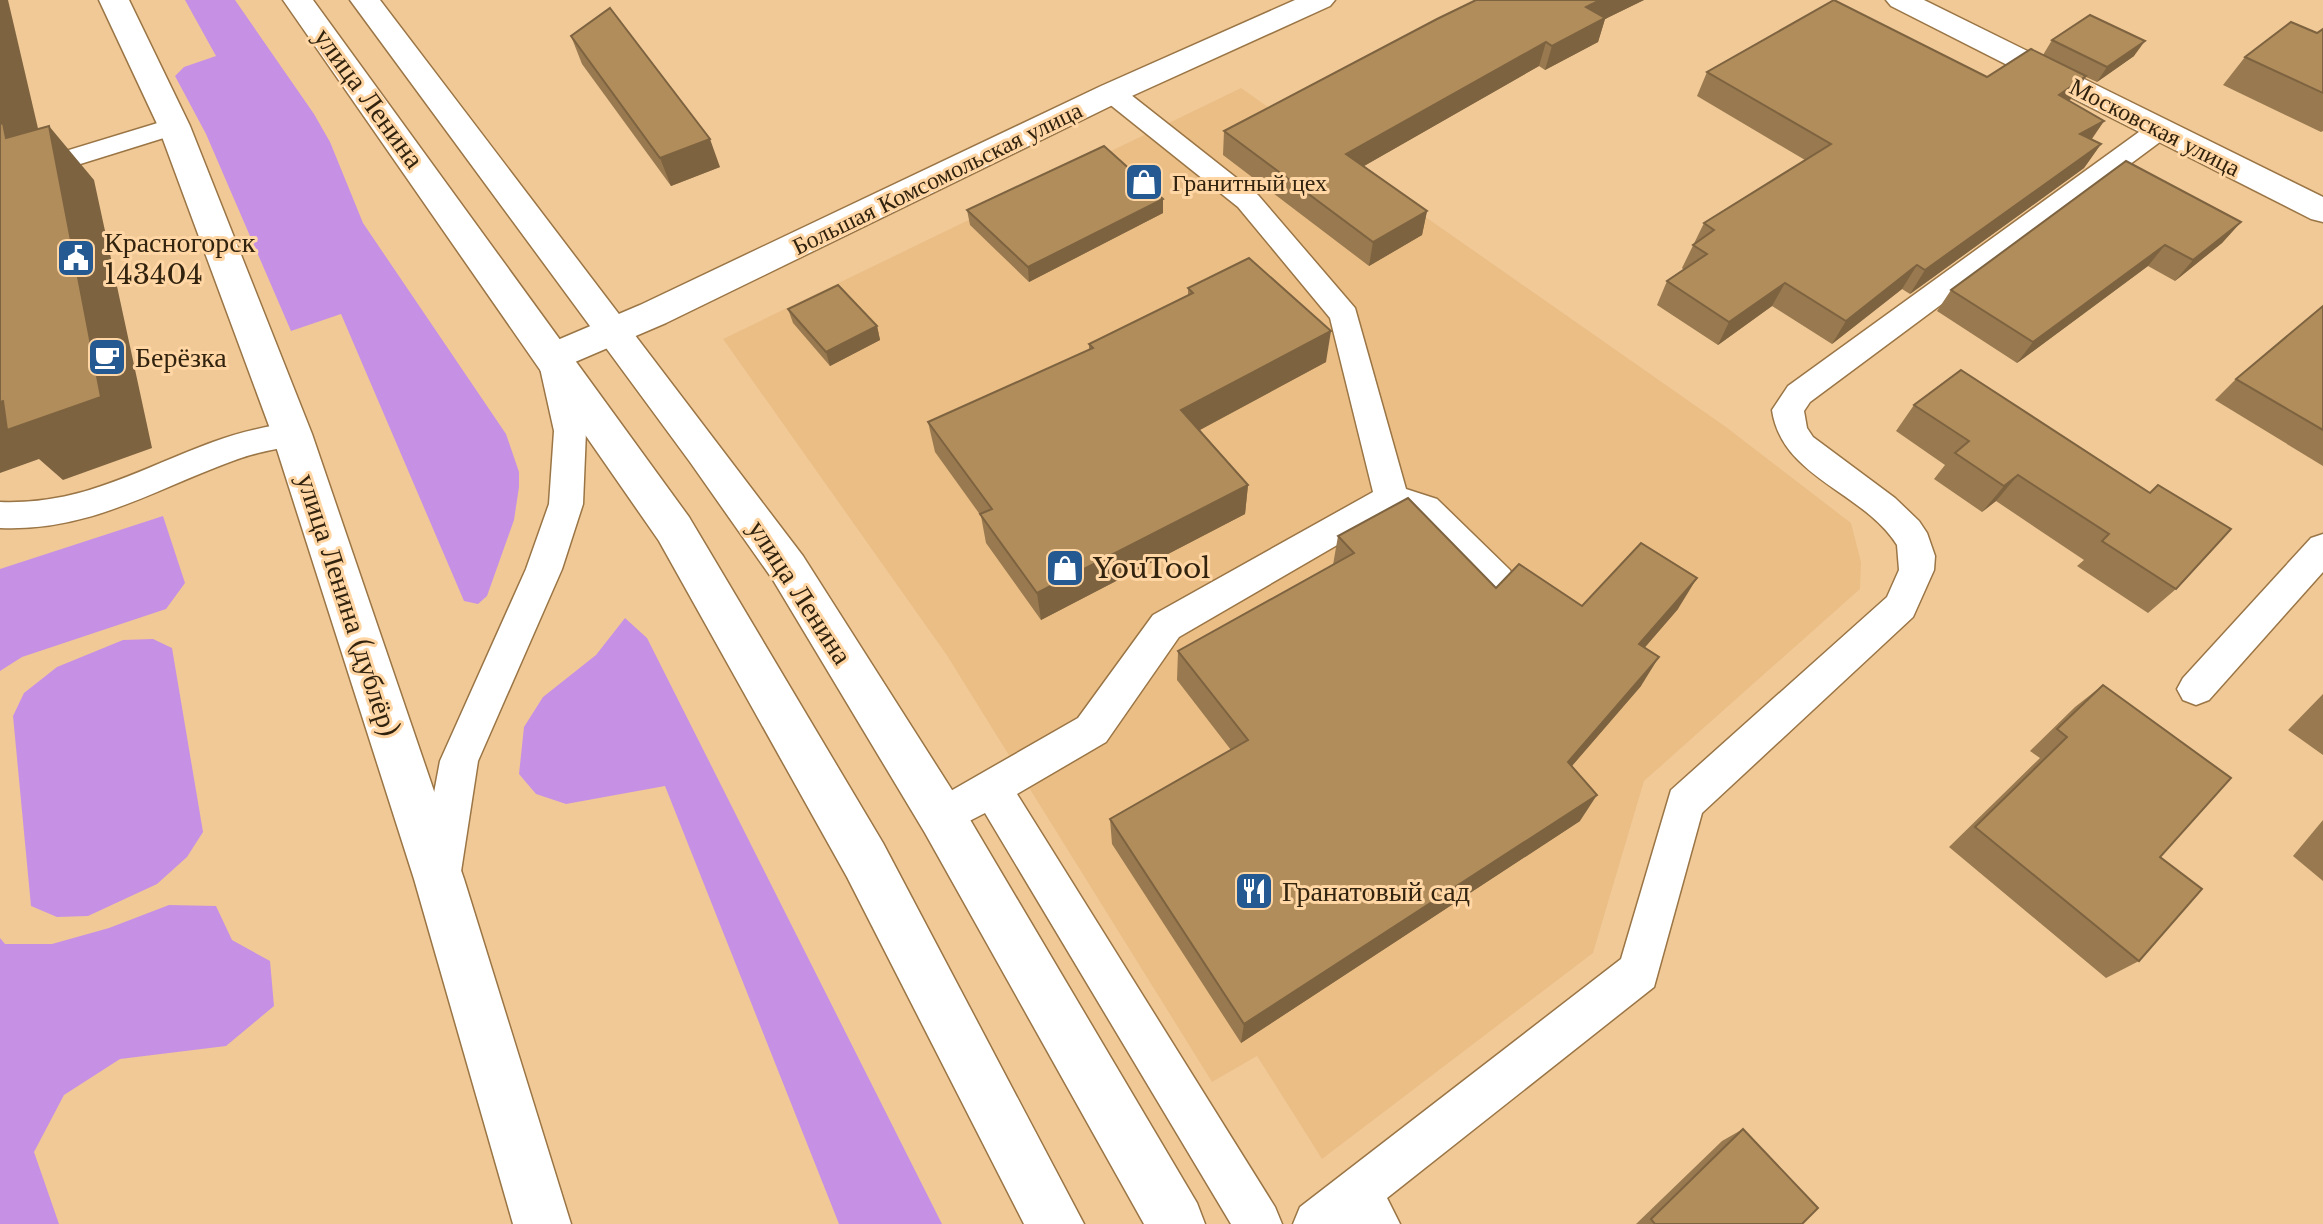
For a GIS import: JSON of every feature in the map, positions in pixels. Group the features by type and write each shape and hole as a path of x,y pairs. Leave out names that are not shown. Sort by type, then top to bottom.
{"main road":[{"name":"улица Ленина (дублёр)","path":"114,0 174,126 292,434 439,879 542,1224"},
{"name":"улица Ленина","path":"298,0 554,357 690,557 865,860 1055,1224"},
{"name":"улица Ленина","path":"365,0 788,568 942,817 1176,1224"},
{"name":"Большая Комсомольская улица","path":"554,357 1112,93 1320,0"},
{"name":"Московская улица","path":"1901,0 2323,211"}],"lane":[{"path":"1112,93 1248,201 1344,315 1391,498"},
{"path":"0,180 174,126"},
{"path":"1317,1224 1365,1208 1639,972 1685,803 1900,607 1915,584 1917,546 1905,523 1801,446 1791,429 1788,410 1799,394 2159,130"},
{"path":"439,879 459,761 544,569 566,504 570,431 554,357"},
{"path":"0,515 26,518 91,507 229,449 292,434"},
{"path":"942,817 1092,730 1166,626 1391,498 1425,508 1497,580"},
{"path":"2196,689 2323,548"},
{"path":"992,788 1258,1224"}],"shaded area":[{"path":"185,0 235,0 314,114 330,142 363,223 506,434 519,472 514,520 487,596 478,604 464,601 341,314 291,331 206,134 175,76 184,67 216,56"},
{"path":"1241,88 1726,427 1851,523 1861,562 1860,589 1644,781 1593,953 1322,1159 1257,1056 1212,1082 946,654 723,339"},
{"path":"163,516 185,583 166,609 22,657 0,671 0,569"},
{"path":"625,618 647,638 942,1224 839,1224 665,786 566,804 536,794 519,774 524,727 543,697 596,655"},
{"path":"153,639 172,648 203,832 187,857 157,884 88,916 57,917 31,906 13,716 24,693 57,667 123,640"},
{"path":"169,905 216,906 232,940 270,961 274,1006 226,1046 120,1059 64,1095 34,1152 59,1224 0,1224 0,938 5,944 52,944 109,928"}],"building":[{"path":"1476,0 1600,0 1586,7 1605,18 1552,46 1546,42 1346,154 1427,211 1373,242 1224,131 1437,19"},
{"path":"1834,0 1987,77 2031,49 2086,76 2059,95 2104,121 2080,134 2101,144 1925,270 1917,265 1846,321 1785,283 1729,322 1667,281 1707,254 1693,245 1714,230 1704,223 1831,144 1707,72"},
{"path":"610,8 710,139 660,158 571,36"},
{"path":"2090,15 2145,41 2107,67 2052,40"},
{"path":"2291,22 2317,33 2323,29 2323,93 2245,57"},
{"path":"3,123 6,138 49,126 101,397 7,430 3,401 0,402 0,124"},
{"path":"1104,146 1163,199 1028,267 967,210"},
{"path":"2126,161 2241,222 2193,260 2165,245 2033,342 1951,290"},
{"path":"1249,258 1331,331 1181,410 1248,485 1037,593 980,514 992,509 928,422 1093,348 1089,344 1193,293 1188,288"},
{"path":"838,285 877,326 826,352 788,309"},
{"path":"2323,306 2323,430 2236,379"},
{"path":"1961,370 2150,493 2158,485 2231,529 2176,589 2102,541 2109,534 2018,475 2004,486 1955,453 1969,441 1914,405"},
{"path":"1408,498 1496,588 1519,564 1582,606 1641,543 1697,578 1639,644 1659,657 1568,762 1597,795 1244,1024 1110,819 1248,740 1178,651 1354,553 1338,536"},
{"path":"2103,685 2231,778 2160,857 2202,889 2139,961 1975,827 2067,737 2057,729"},
{"path":"1743,1129 1818,1208 1802,1224 1655,1224 1651,1219"}],"place":[{"name":"Гранитный цех","path":"1144,182"},
{"name":"Красногорск 143404","path":"76,258"},
{"name":"Берёзка","path":"107,357"},
{"name":"YouTool","path":"1065,568"},
{"name":"Гранатовый сад","path":"1254,891"}]}
